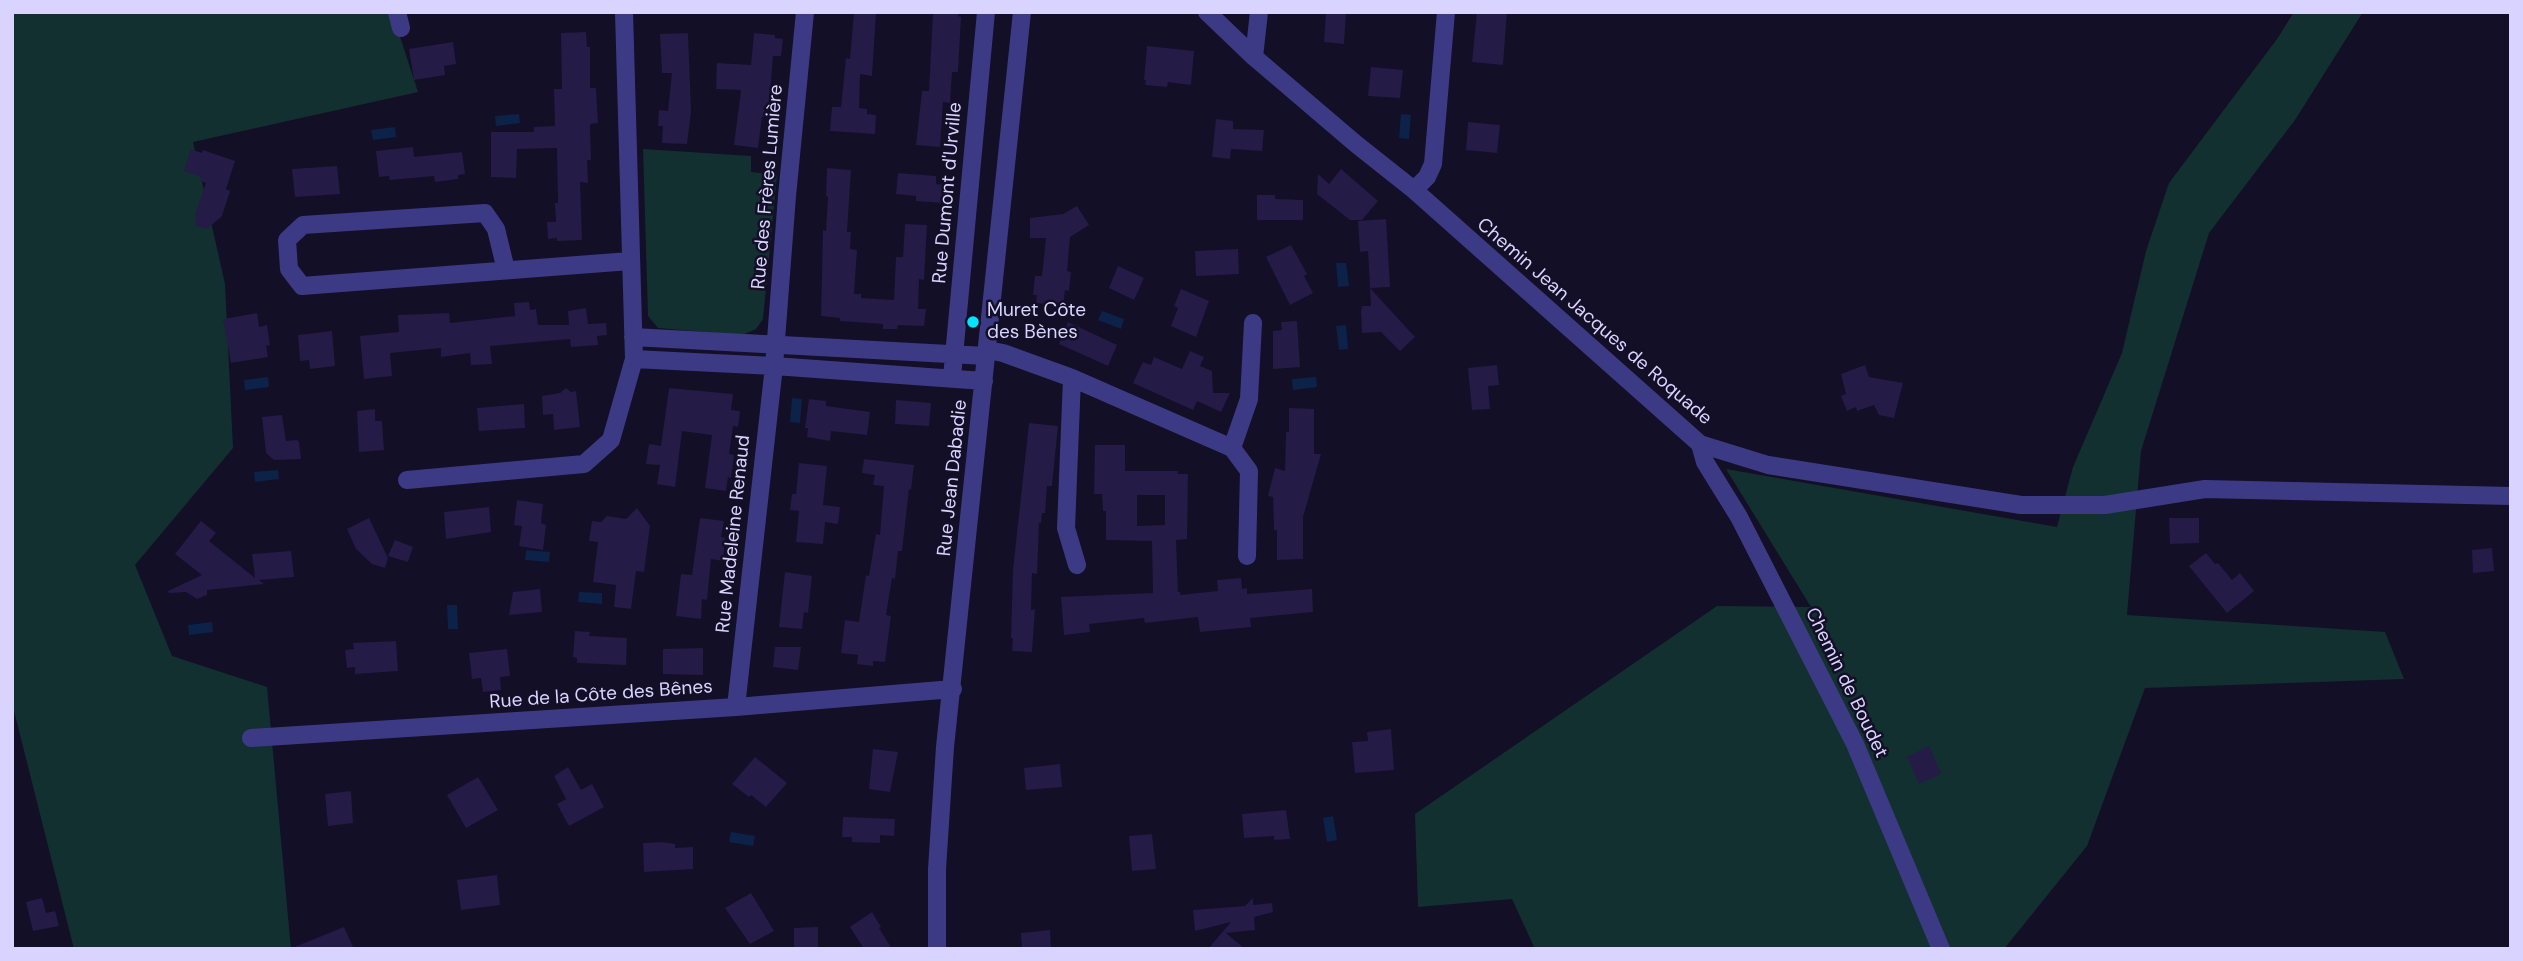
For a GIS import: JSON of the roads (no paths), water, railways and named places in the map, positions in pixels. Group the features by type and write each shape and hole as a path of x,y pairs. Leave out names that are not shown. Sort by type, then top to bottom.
{"street":[{"path":"407,480 584,464 611,440 634,359 624,12"},
{"name":"Rue des Frères Lumière","path":"774,366 805,12"},
{"name":"Rue Dumont d'Urville","path":"952,377 986,12"},
{"name":"Rue Jean Dabadie","path":"937,949 937,869 945,747 1022,12"},
{"name":"Chemin Jean Jacques de Roquade","path":"1207,12 1254,57 1414,190 1700,444 1768,465 2021,505 2105,505 2205,489 2511,496"},
{"path":"1254,57 1259,12"},
{"path":"1414,190 1427,177 1433,164 1446,12"},
{"path":"506,270 496,229 485,214 303,225 287,240 289,269 302,286 630,261"},
{"path":"1232,448 1248,399 1253,323"},
{"path":"634,337 953,355 1003,353 1072,378 1232,448 1249,471 1247,556"},
{"path":"634,359 984,381"},
{"name":"Rue Madeleine Renaud","path":"736,707 774,366"},
{"path":"1072,378 1066,528 1077,565"},
{"name":"Chemin de Boudet","path":"1700,444 1705,462 1740,517 1855,744 1941,949"},
{"name":"Rue de la Côte des Bênes","path":"251,738 736,707 953,688"}],"water":[{"path":"519,114 520,123 496,126 495,116"},
{"path":"1401,114 1411,115 1409,139 1399,138"},
{"path":"395,127 396,137 373,140 371,130"},
{"path":"1336,263 1346,263 1349,286 1338,287"},
{"path":"1102,311 1124,319 1121,329 1098,320"},
{"path":"1346,325 1348,349 1339,350 1336,326"},
{"path":"268,377 269,387 245,390 244,380"},
{"path":"1316,377 1317,387 1293,390 1292,379"},
{"path":"792,398 802,399 800,423 790,422"},
{"path":"278,470 279,479 255,482 254,472"},
{"path":"526,550 550,552 549,562 525,560"},
{"path":"579,592 602,593 602,604 578,602"},
{"path":"447,605 457,605 458,629 448,629"},
{"path":"212,622 213,632 189,635 188,625"},
{"path":"1333,816 1337,840 1327,842 1323,818"},
{"path":"731,832 755,836 753,846 729,842"}],"place":[{"name":"Muret Côte des Bènes","path":"973,322"}]}
